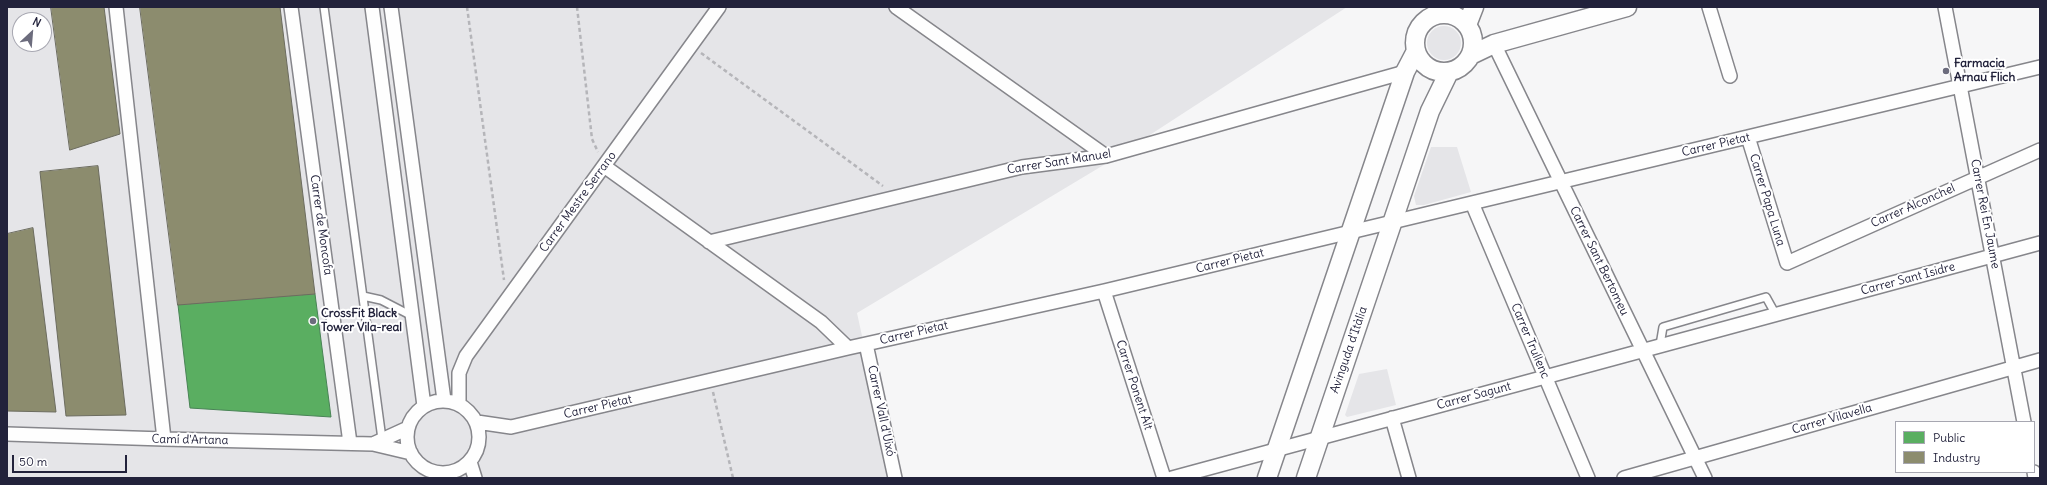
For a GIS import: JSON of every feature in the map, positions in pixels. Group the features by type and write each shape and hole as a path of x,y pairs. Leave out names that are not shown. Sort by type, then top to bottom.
{"main road":[{"path":"1467,25 1474,7"},
{"path":"1471,55 1494,44 1627,7"},
{"path":"1440,14 1450,15 1459,18 1467,25 1473,39 1471,55 1466,63 1458,69 1450,72 1441,72 1425,66 1419,59 1416,51 1416,36 1427,15 1431,17 1440,14"},
{"path":"1268,478 1405,72 1416,51"},
{"name":"Avinguda d'Itàlia","path":"1306,478 1430,111 1450,72"}],"street":[{"path":"116,7 164,439"},
{"name":"Carrer de Moncofa","path":"291,7 350,443"},
{"path":"372,7 424,406"},
{"path":"392,7 444,400"},
{"name":"Carrer Mestre Serrano","path":"460,404 459,373 466,356 719,7"},
{"path":"896,7 1106,156"},
{"path":"1709,7 1730,76"},
{"name":"Carrer Rei En Jaume","path":"1945,7 2024,421"},
{"name":"Carrer Sant Bertomeu","path":"1494,44 1705,478"},
{"name":"Carrer Pietat","path":"1392,223 2040,67"},
{"name":"Carrer Sant Manuel","path":"709,242 1022,167 1106,156 1405,72"},
{"name":"Carrer Papa Luna","path":"1748,137 1787,263"},
{"name":"Carrer Alconchel","path":"1787,263 2040,150"},
{"path":"604,166 821,322 848,348"},
{"name":"Carrer Trullenc","path":"1472,203 1588,478"},
{"path":"1351,232 1392,223"},
{"name":"Carrer Pietat","path":"477,422 511,427 848,348 1104,291 1351,232"},
{"name":"Carrer Sant Isidre","path":"1776,315 2040,243"},
{"name":"Carrer Ponent Alt","path":"1104,291 1164,478"},
{"name":"Carrer Sagunt","path":"1172,478 1660,345 1776,315"},
{"name":"Carrer Vall d'Uixó","path":"866,344 895,478"},
{"name":"Carrer Vilavella","path":"1624,478 2040,360"},
{"path":"444,400 460,404 470,412 477,422 480,432 476,453 470,462 449,476 426,469 417,462 410,453 407,441 408,428 413,416 424,406 433,402 444,400"},
{"path":"1392,418 1409,478"},
{"name":"Camí d'Artana","path":"378,442 408,428"},
{"name":"Camí d'Artana","path":"7,434 164,439 350,443 378,442 410,453"},
{"path":"470,462 475,478"}],"lane":[{"path":"324,7 362,296 378,442"},
{"path":"362,296 381,300 412,316"},
{"path":"1660,345 1663,326 1766,297 1776,315"}],"path":[{"path":"467,7 507,300"},
{"path":"577,7 592,140 604,166"},
{"path":"691,46 897,196"},
{"path":"710,380 733,478"}],"shaded area":[{"path":"7,7 1347,7 1102,166 857,313 893,478 7,478"},
{"path":"1441,26 1447,26 1451,27 1458,33 1461,43 1460,50 1454,57 1447,60 1441,60 1437,59 1430,53 1427,46 1427,40 1428,36 1434,29"},
{"path":"1431,147 1457,147 1471,192 1424,205 1416,205 1414,196"},
{"path":"1387,369 1396,405 1347,417 1345,415 1359,374"}],"building: Public":[{"path":"315,294 331,417 190,408 178,305"}],"building: Industry":[{"path":"51,7 104,7 120,134 70,150"},
{"path":"140,7 280,7 315,294 178,305"},
{"path":"98,166 126,415 66,416 40,172"},
{"path":"33,228 56,412 7,411 7,234"}],"place":[{"name":"Farmacia Arnau Flich","path":"1946,71"},
{"name":"CrossFit Black Tower Vila-real","path":"313,321"}]}
